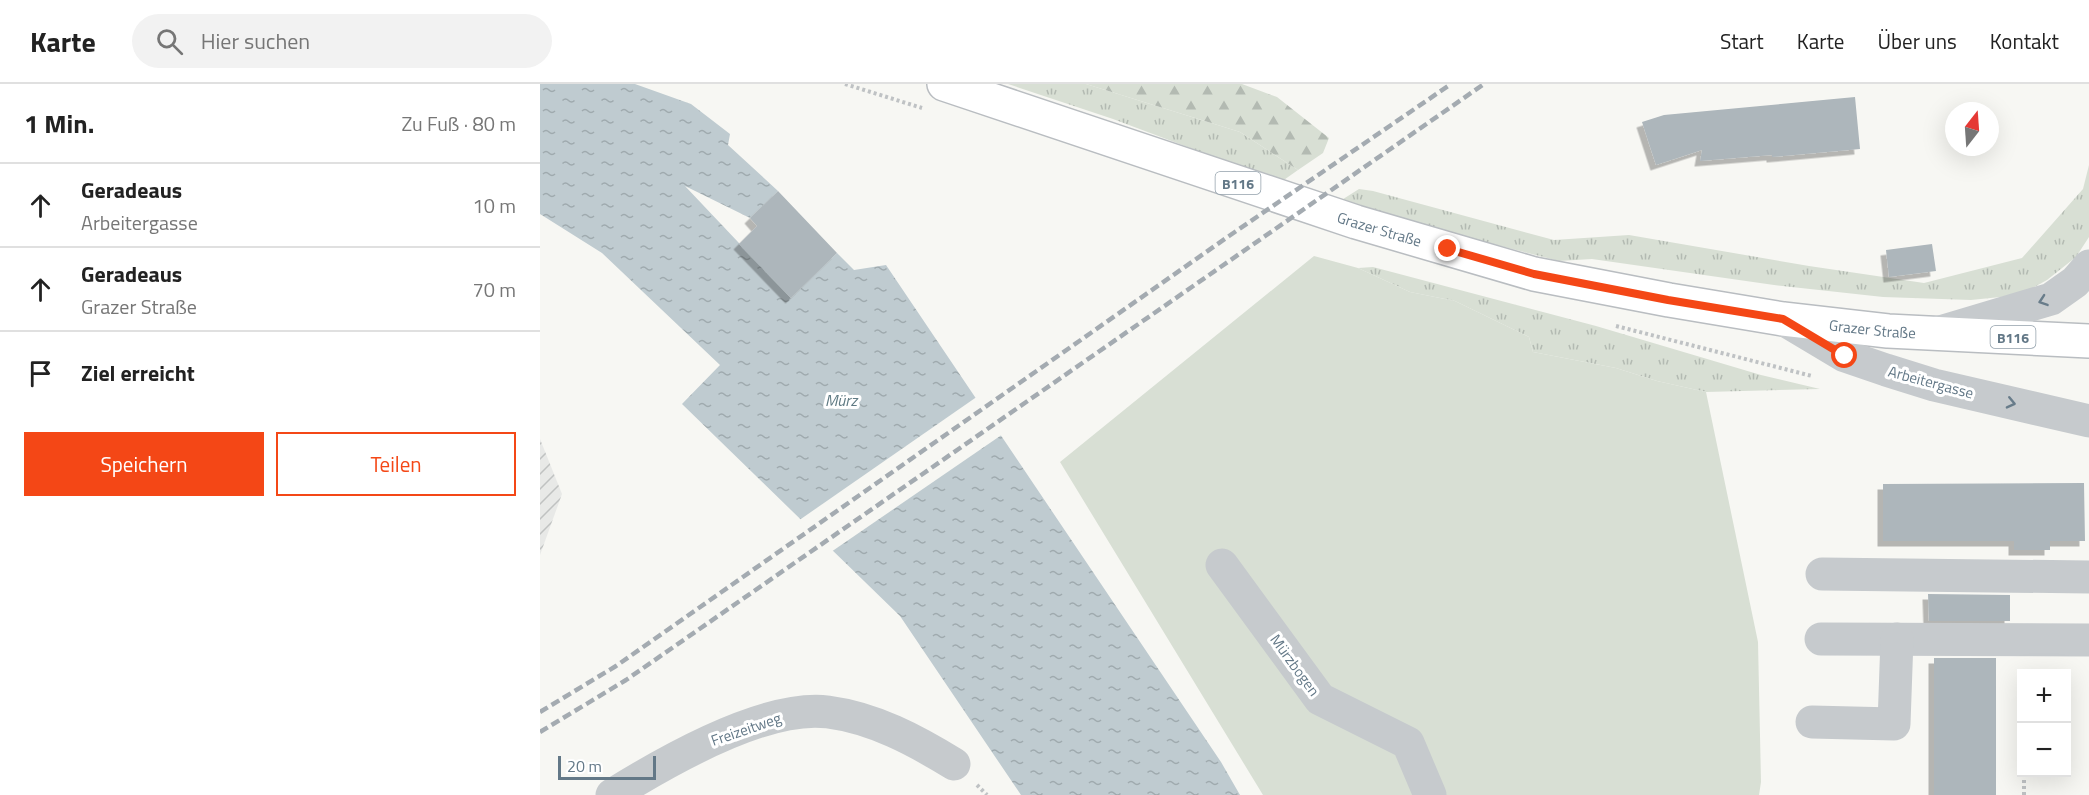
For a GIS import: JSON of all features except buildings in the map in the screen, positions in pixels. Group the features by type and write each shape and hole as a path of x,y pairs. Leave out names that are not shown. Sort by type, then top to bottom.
{"main road":[{"name":"Grazer Straße","path":"944,84 1356,222 1523,271 1668,300 1783,319 1888,331 2089,341"}],"street":[{"name":"Grazer Straße","path":"1936,334 2051,299 2075,282 2089,266"},
{"name":"Arbeitergasse","path":"1783,319 1845,356 1934,385 2089,421"},
{"name":"Mürzbogen","path":"1222,565 1320,699 1408,743 1430,795"},
{"path":"1822,574 2089,577"},
{"path":"1821,639 2089,640"},
{"path":"1812,722 1894,724 1898,639"},
{"name":"Freizeitweg","path":"612,795 709,741 771,718 804,712 827,712 895,731 954,764"}],"path":[{"path":"2024,777 2024,795"}],"shaded area":[{"path":"540,439 562,494 540,555"}],"green space":[{"path":"1008,84 1086,84 1240,132 1298,170 1281,182 1113,119"},
{"path":"1086,84 1242,84 1277,97 1329,138 1323,153 1298,170 1240,132"},
{"path":"2089,165 2089,237 2076,257 2047,280 2020,295 1971,300 1883,297 1774,285 1592,259 1559,261 1431,228 1340,201 1359,189 1554,240 1629,235 1924,283 2022,258 2083,189"},
{"path":"1314,256 1358,268 1410,292 1455,301 1529,337 1533,352 1616,368 1657,381 1706,392 1758,642 1761,782 1759,795 1263,795 1060,462"},
{"path":"1373,267 1596,326 1761,375 1820,389 1706,392 1657,381 1616,368 1533,352 1529,337 1455,301 1410,292 1358,268"}],"water":[{"name":"Mürz","path":"540,84 635,84 691,104 730,134 728,145 778,191 750,218 685,186 791,298 837,253 854,270 886,265 1221,762 1240,795 1021,795 900,616 682,404 720,365 602,253 540,214"}],"pier":[{"path":"978,396 1003,434 831,552 798,521"}],"railway":[{"path":"540,712 616,666 1229,236 1451,84"},
{"path":"540,732 626,680 1484,84"}],"route":[{"path":"1448,249 1534,274 1783,319 1845,356"}]}
